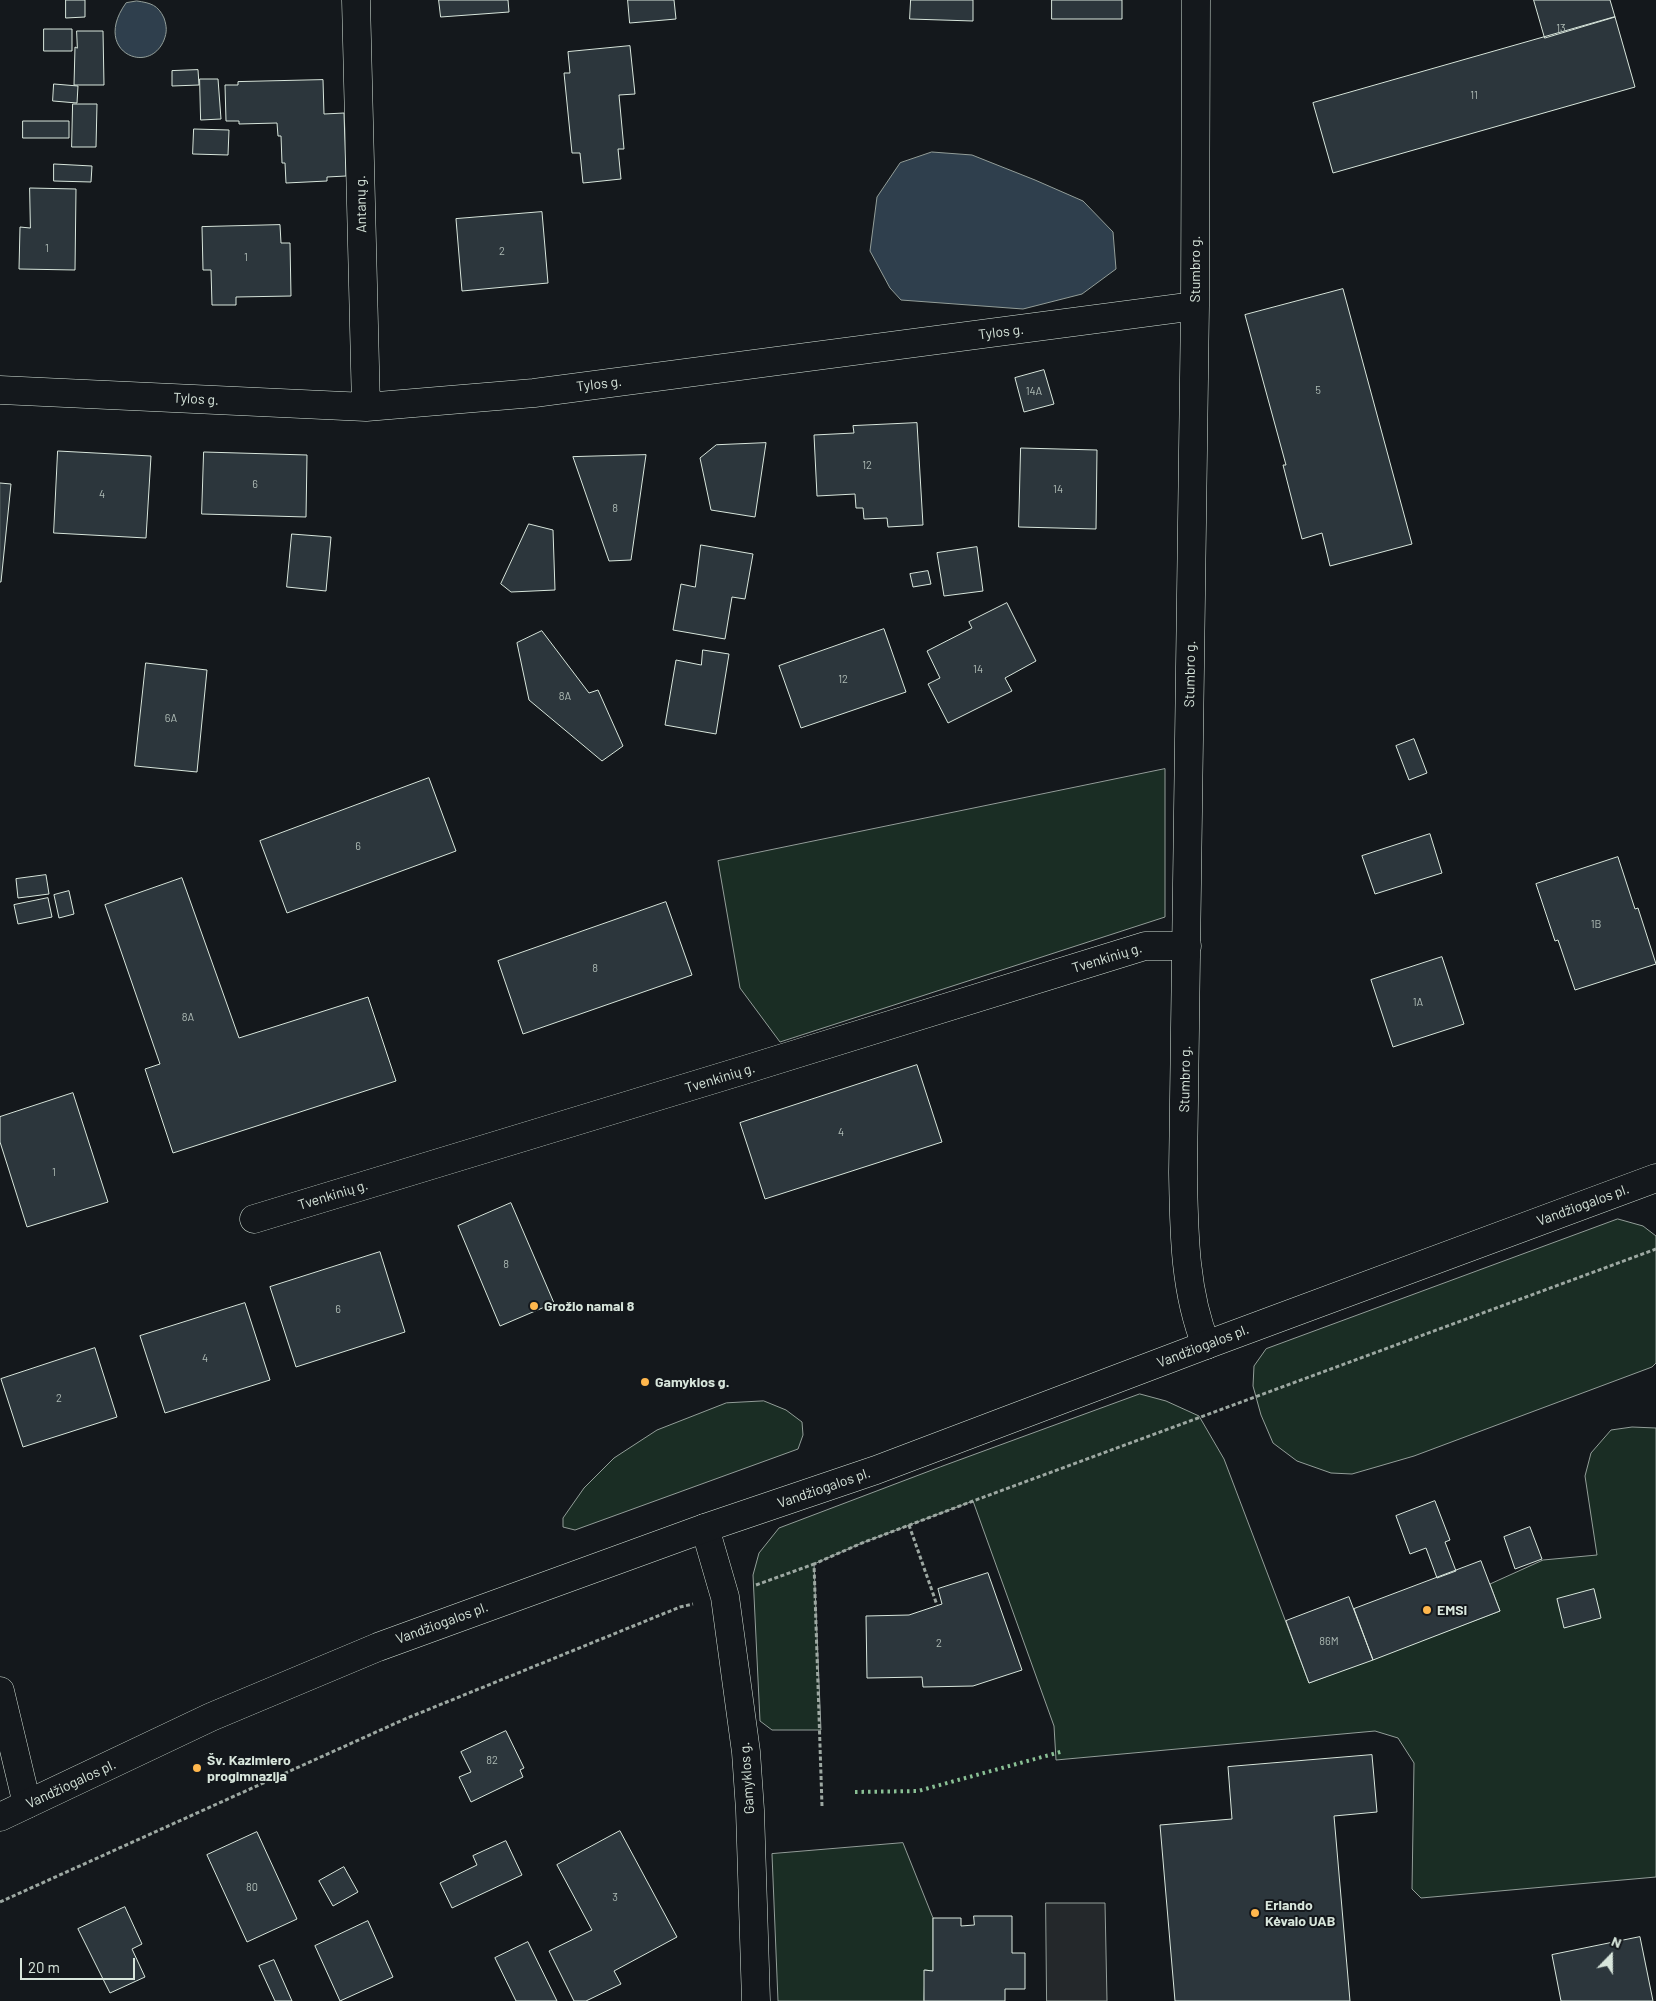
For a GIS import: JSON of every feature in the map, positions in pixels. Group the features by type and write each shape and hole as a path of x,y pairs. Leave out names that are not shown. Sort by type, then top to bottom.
{"street":[{"name":"Antanų g.","path":"356,0 366,407"},
{"name":"Stumbro g.","path":"1196,0 1195,306 1183,1172 1185,1252 1198,1323 1206,1344"},
{"name":"Tylos g.","path":"0,390 366,407 534,393 1195,306"},
{"name":"Tvenkinių g.","path":"254,1218 732,1074 1145,946 1187,946"},
{"name":"Vandžiogalos pl.","path":"0,1817 211,1718 378,1646 705,1528 876,1470 1206,1344 1656,1178"},
{"name":"Gamyklos g.","path":"705,1528 725,1597 746,1752 750,1810 756,2001"},
{"path":"0,1691 26,1804"}],"path":[{"path":"0,1902 405,1719 680,1607 725,1597 814,1564 909,1525 1229,1405 1656,1249"},
{"path":"909,1525 937,1605"},
{"path":"814,1564 822,1806"}],"green space":[{"path":"1165,769 1165,917 780,1042 740,988 718,861"},
{"path":"1618,1219 1643,1226 1656,1236 1656,1363 1652,1367 1414,1456 1352,1474 1331,1473 1297,1461 1273,1443 1261,1415 1253,1386 1254,1366 1266,1349"},
{"path":"1140,1394 1166,1401 1199,1416 1224,1459 1309,1683 1500,1611 1490,1584 1543,1560 1597,1555 1585,1476 1591,1453 1611,1430 1632,1427 1656,1428 1656,1877 1421,1898 1412,1889 1414,1763 1398,1738 1375,1731 1056,1760 1054,1726 973,1501 862,1543 814,1564 821,1730 772,1730 760,1721 753,1575 759,1553 779,1528"},
{"path":"764,1401 786,1410 802,1422 803,1435 798,1449 575,1530 563,1527 563,1518 584,1488 614,1458 657,1430 726,1403"},
{"path":"903,1843 933,1918 933,1971 925,1970 924,2001 778,2001 772,1854"}],"shaded area":[{"path":"1046,1903 1105,1903 1107,2001 1047,2001"}],"water":[{"path":"137,1 157,7 166,24 164,40 157,51 147,57 136,57 126,53 119,46 115,34 117,20 126,3"},
{"path":"932,152 972,155 1083,201 1113,232 1116,269 1082,294 1023,309 901,300 890,288 870,251 877,197 900,163"}],"building":[{"path":"66,0 85,0 85,17 66,18"},
{"path":"439,0 508,0 509,12 441,17"},
{"path":"628,0 674,0 676,19 630,23"},
{"path":"911,0 973,0 973,21 910,19"},
{"path":"1052,0 1122,0 1122,19 1052,19"},
{"path":"1534,0 1610,0 1615,17 1545,38"},
{"path":"1615,17 1635,87 1333,173 1313,103"},
{"path":"44,29 72,29 72,51 44,51"},
{"path":"77,31 103,31 104,85 74,85"},
{"path":"630,46 635,94 619,95 624,149 618,149 621,179 583,183 580,153 572,153 564,73 570,73 568,52"},
{"path":"198,70 199,85 172,86 172,71"},
{"path":"200,79 218,79 221,119 201,120"},
{"path":"323,80 324,114 344,113 346,176 327,177 327,181 286,183 285,163 282,163 281,136 278,136 277,123 239,124 239,121 226,121 225,85 238,85 238,82"},
{"path":"54,84 78,86 77,103 53,101"},
{"path":"73,104 97,104 96,147 72,147"},
{"path":"23,121 69,121 69,138 23,138"},
{"path":"194,129 229,130 228,155 193,154"},
{"path":"54,164 92,166 91,182 54,181"},
{"path":"30,188 76,189 75,270 19,269 20,227 30,228"},
{"path":"542,212 548,283 462,291 456,219"},
{"path":"280,225 281,243 290,243 291,296 236,297 236,305 212,305 211,270 203,270 202,227"},
{"path":"1343,289 1412,544 1330,566 1322,533 1302,539 1283,465 1286,465 1245,315"},
{"path":"1044,370 1054,404 1024,412 1015,378"},
{"path":"917,423 923,525 888,527 887,518 864,519 863,508 856,508 855,494 817,496 814,435 854,433 853,426"},
{"path":"766,443 755,517 711,510 700,458 716,445"},
{"path":"1021,448 1097,450 1096,529 1019,527"},
{"path":"58,451 151,456 146,538 54,533"},
{"path":"204,452 307,455 306,517 202,514"},
{"path":"646,455 631,560 609,561 573,457"},
{"path":"0,483 11,484 1,582 0,582"},
{"path":"529,524 553,530 555,590 511,592 501,584"},
{"path":"292,534 331,537 326,591 287,587"},
{"path":"701,545 753,554 745,599 732,597 725,639 673,630 681,584 695,587"},
{"path":"977,547 983,591 944,596 937,553"},
{"path":"928,571 931,584 913,587 910,574"},
{"path":"1007,603 1036,661 1005,678 1012,691 948,723 928,684 940,678 927,651 972,628 969,622"},
{"path":"884,629 906,692 801,728 779,666"},
{"path":"542,631 589,693 598,690 623,746 602,761 529,700 517,643"},
{"path":"703,650 729,654 716,734 665,725 676,660 701,665"},
{"path":"146,663 207,670 197,772 135,766"},
{"path":"1414,739 1427,773 1409,780 1396,746"},
{"path":"429,778 456,851 287,913 260,841"},
{"path":"1430,834 1442,873 1375,894 1362,856"},
{"path":"1618,857 1635,909 1638,908 1656,964 1575,990 1558,940 1555,941 1536,884"},
{"path":"46,875 49,894 18,898 16,879"},
{"path":"182,878 239,1038 368,997 396,1081 173,1153 145,1069 160,1064 105,905"},
{"path":"69,891 74,914 59,918 54,895"},
{"path":"48,898 52,917 18,924 14,905"},
{"path":"666,902 692,975 523,1034 498,961"},
{"path":"1442,957 1464,1024 1393,1047 1371,980"},
{"path":"917,1065 942,1142 765,1199 740,1123"},
{"path":"73,1093 108,1202 27,1227 0,1142 0,1117"},
{"path":"511,1203 554,1303 500,1326 458,1226"},
{"path":"380,1252 405,1332 296,1367 270,1287"},
{"path":"245,1303 270,1380 165,1413 140,1336"},
{"path":"95,1348 117,1417 23,1447 1,1379"},
{"path":"1435,1501 1450,1540 1445,1542 1456,1571 1437,1578 1426,1548 1410,1554 1396,1516"},
{"path":"1530,1527 1542,1559 1515,1569 1504,1537"},
{"name":"EMSI","path":"1481,1561 1500,1611 1373,1660 1354,1609"},
{"path":"988,1573 1022,1670 973,1686 923,1687 922,1677 867,1678 866,1616 909,1615 942,1604 938,1589"},
{"path":"1594,1589 1601,1618 1564,1628 1557,1599"},
{"path":"1349,1597 1373,1660 1309,1683 1286,1621"},
{"path":"506,1731 524,1768 520,1770 523,1777 471,1802 459,1777 471,1772 461,1752"},
{"name":"Erlando Kėvalo UAB","path":"1372,1755 1377,1812 1334,1816 1350,2001 1175,2001 1160,1825 1232,1819 1228,1767"},
{"path":"620,1831 677,1937 614,1971 621,1984 586,2001 574,2001 549,1951 592,1930 557,1865"},
{"path":"257,1832 297,1919 247,1942 207,1855"},
{"path":"506,1841 522,1875 452,1908 440,1883 477,1865 473,1856"},
{"path":"344,1867 358,1892 333,1906 319,1881"},
{"path":"125,1907 142,1944 132,1949 145,1977 110,1993 78,1929"},
{"path":"974,1916 1012,1916 1012,1953 1025,1953 1025,1989 1005,1989 1005,2001 924,2001 924,1970 933,1971 933,1918 961,1918 961,1926 974,1925"},
{"path":"368,1921 393,1977 340,2001 315,1946"},
{"path":"1640,1937 1653,2001 1561,2001 1552,1955"},
{"path":"528,1942 557,2001 516,2001 495,1958"},
{"path":"274,1960 292,2001 275,2001 259,1966"}],"hedge":[{"path":"855,1792 918,1791 1064,1751"}],"place":[{"name":"Grožio namai 8","path":"534,1306"},
{"name":"Gamyklos g.","path":"645,1382"},
{"name":"EMSI","path":"1427,1610"},
{"name":"Šv. Kazimiero progimnazija","path":"197,1768"},
{"name":"Erlando Kėvalo UAB","path":"1255,1913"}]}
